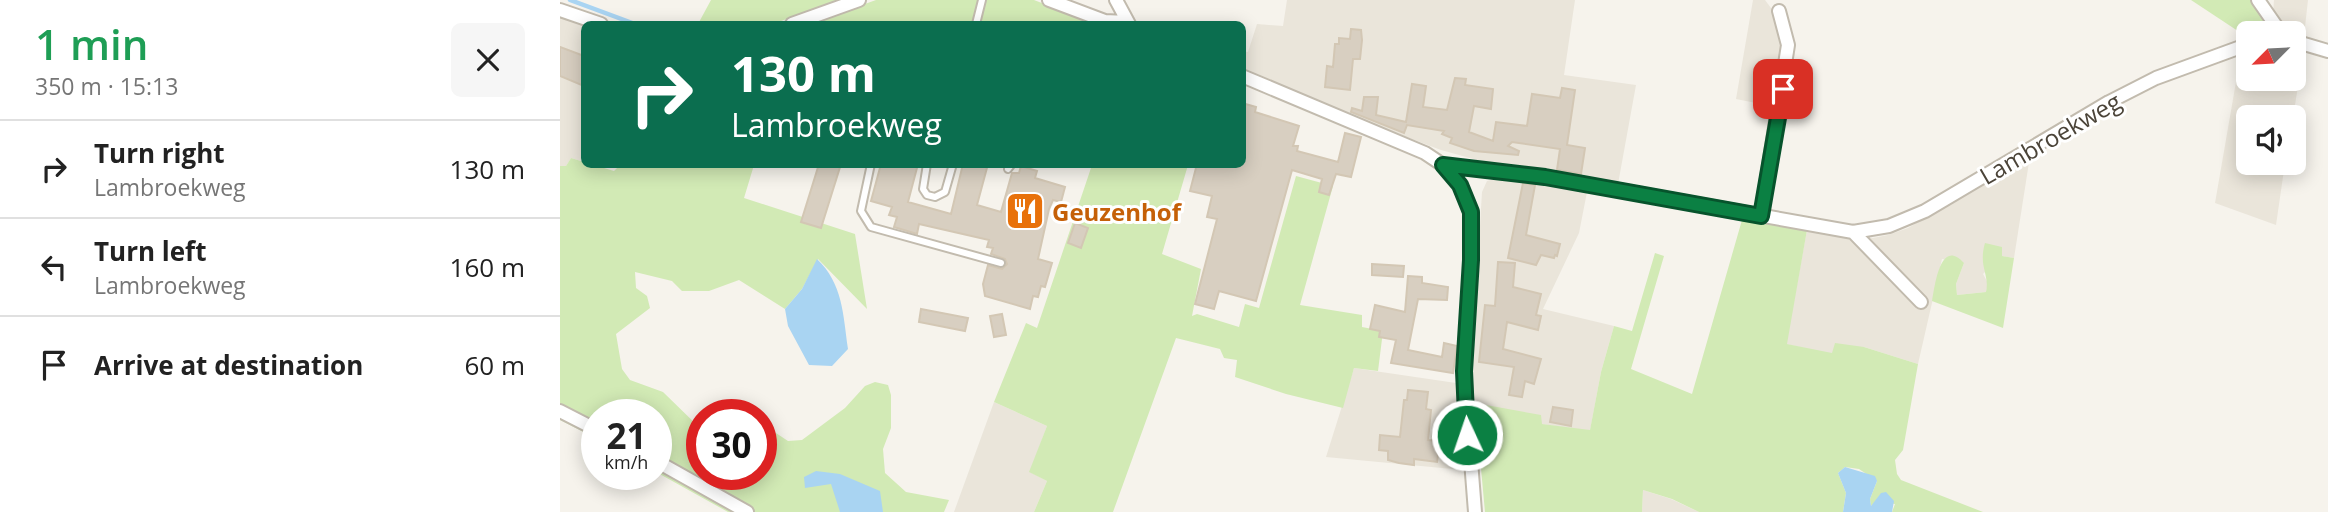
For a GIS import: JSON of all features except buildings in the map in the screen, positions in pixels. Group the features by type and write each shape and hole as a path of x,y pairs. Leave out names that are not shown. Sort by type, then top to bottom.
{"street":[{"path":"800,21 859,0"},
{"path":"1049,0 1105,21"},
{"path":"1116,0 1126,21"},
{"path":"2258,0 2273,21"},
{"path":"560,10 592,21"},
{"path":"1761,216 1787,56 1787,34 1779,11"},
{"path":"2306,45 2328,51"},
{"name":"Lambroekweg","path":"1443,165 1545,177 1853,232 1889,226 1925,211 2109,102 2156,78 2236,49"},
{"path":"1246,78 1425,153 1443,165 1460,185 1471,212 1471,260 1464,371 1475,512"},
{"path":"1853,232 1922,302"},
{"path":"560,411 581,422"},
{"path":"672,470 747,512"}],"lane":[{"path":"977,21 982,0"},
{"path":"870,168 861,211 871,227 1001,263"},
{"path":"926,168 923,189 927,195 935,197 945,192 952,168"}],"shaded area":[{"path":"1287,0 1575,0 1564,75 1636,85 1618,184 1477,160 1441,150 1361,120 1246,70 1246,52 1257,24 1283,26"},
{"path":"1753,0 1765,0 1783,39 1776,107 1736,99"},
{"path":"2274,0 2308,0 2306,21 2280,21 2273,13"},
{"path":"560,17 581,25 581,161 571,158 566,166 560,166"},
{"path":"2236,82 2236,91 2297,91 2295,105 2236,105 2236,175 2283,175 2276,225 2215,203"},
{"path":"2030,156 2014,258 2001,256 1983,274 1988,283 1986,292 1957,295 1956,284 1964,263 1942,259 1918,364 1864,347 1832,354 1786,344 1807,230 1873,238 1888,235 1908,228"},
{"path":"1498,178 1587,192 1579,233 1543,309 1614,326 1601,372 1590,431 1541,424 1475,403 1471,376 1482,192 1487,181"},
{"path":"1354,368 1456,383 1463,470 1326,457"},
{"path":"994,402 1047,426 1030,472 1047,481 1034,512 954,512"},
{"path":"1643,490 1671,499 1699,512 1642,512"}],"green space":[{"path":"711,0 838,0 781,21 700,21"},
{"path":"876,0 1034,0 1088,21 817,21"},
{"path":"2191,0 2252,0 2265,21 2236,21 2236,30"},
{"path":"571,158 581,161 581,168 614,171 617,168 753,168 744,198 855,234 867,309 818,259 802,289 785,309 739,280 709,291 682,291 672,281 635,272 636,288 647,296 650,308 616,334 622,369 630,380 663,392 670,399 581,399 581,431 560,420 560,166 566,166"},
{"path":"1091,168 1187,168 1162,254 1201,269 1192,316 1197,314 1239,327 1245,304 1259,308 1296,176 1333,186 1300,305 1362,315 1362,327 1383,331 1378,371 1354,368 1343,408 1286,394 1235,377 1237,360 1224,358 1220,349 1176,338 1113,512 1034,512 1047,481 1029,472 1047,426 994,402 1026,323 1037,328"},
{"path":"1742,220 1807,230 1787,344 1832,353 1835,343 1864,347 1918,364 1903,450 1895,460 1897,474 1901,480 1983,512 1892,512 1895,504 1876,502 1871,506 1870,499 1877,481 1859,469 1845,467 1838,473 1846,493 1843,512 1699,512 1672,499 1643,490 1642,512 1485,512 1475,403 1541,415 1542,424 1590,430 1601,372 1614,326 1632,331 1655,253 1664,256 1631,369 1692,394"},
{"path":"1985,243 2002,247 2002,256 2014,258 2003,328 1932,301 1940,267 1949,256 1964,263 1956,284 1957,295 1986,292 1983,258"},
{"path":"875,382 888,385 891,395 891,428 883,449 885,473 906,492 949,500 944,512 728,512 688,490 777,490 777,434 788,441 802,440 845,408 865,386"},
{"path":"672,401 686,414 686,489 672,481"}],"water":[{"path":"817,259 837,289 845,324 848,349 832,366 809,365 788,326 785,309 802,289"},
{"path":"1845,467 1875,476 1877,481 1870,499 1871,506 1881,493 1886,492 1894,501 1892,512 1843,512 1846,493 1838,473"},
{"path":"816,471 840,474 880,491 883,512 840,512 831,484 805,488 804,477"}],"waterway":[{"path":"570,0 627,21"}],"place":[{"name":"Geuzenhof","path":"1025,211"}],"route":[{"path":"1467,435 1464,371 1471,260 1471,212 1460,185 1443,165 1545,177 1761,216 1783,89"}]}
